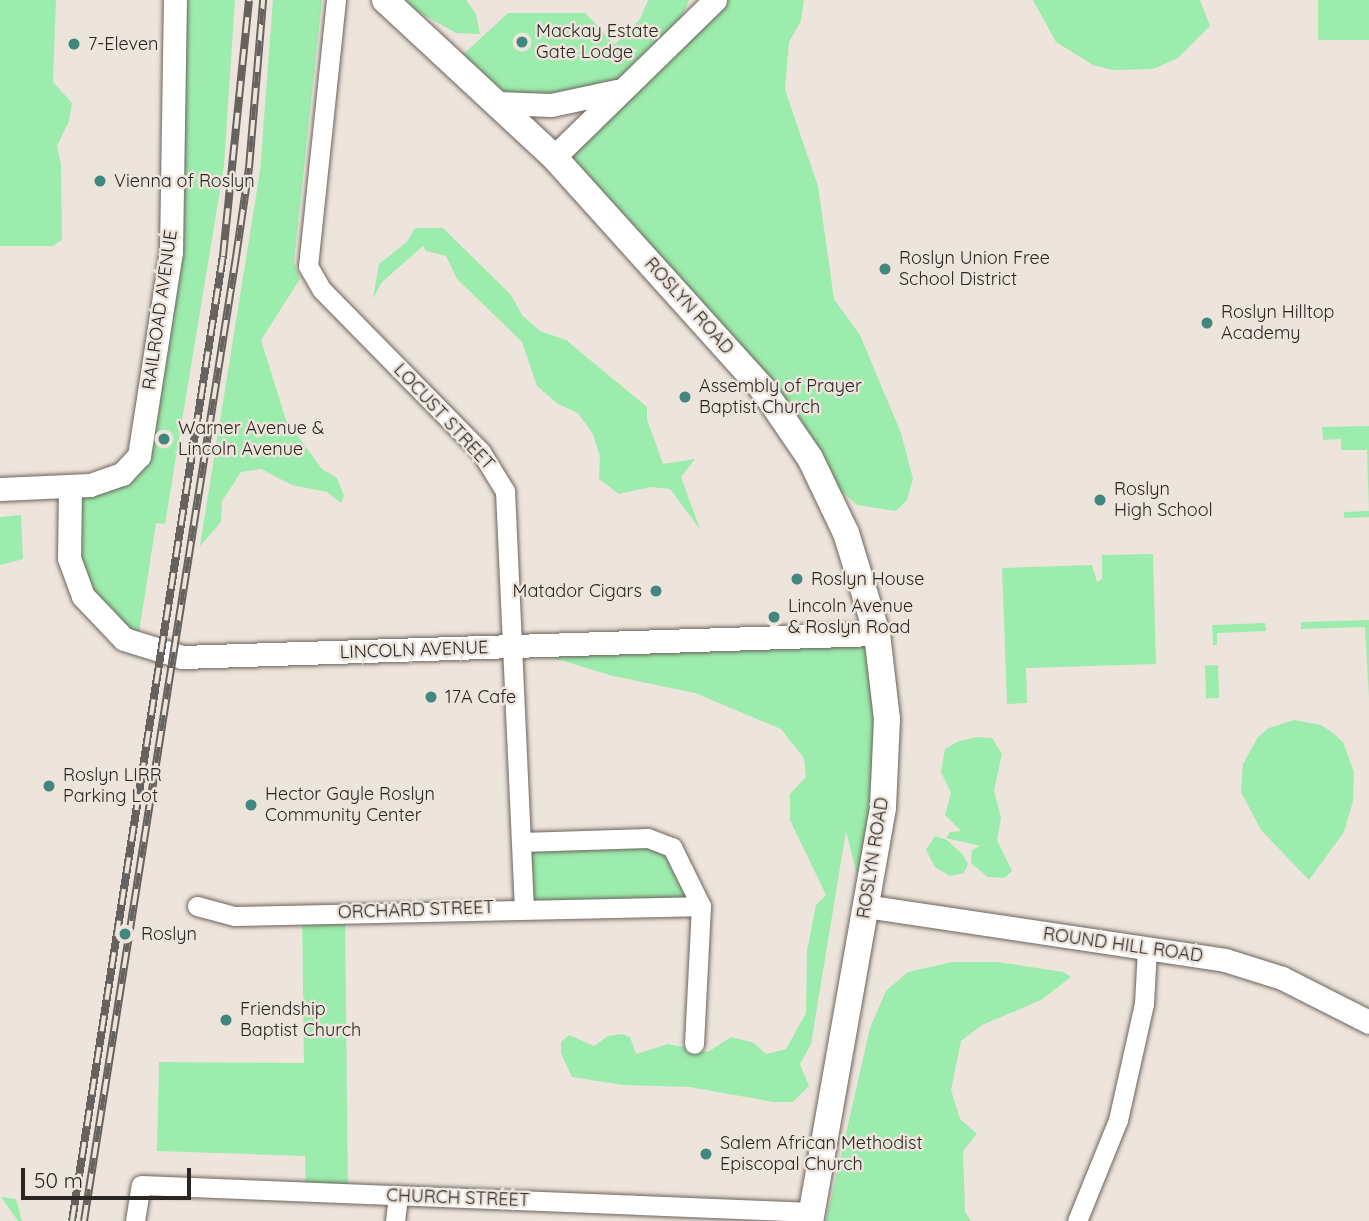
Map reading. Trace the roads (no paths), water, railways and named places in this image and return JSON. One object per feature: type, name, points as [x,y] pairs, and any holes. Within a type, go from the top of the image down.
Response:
[{"type":"main road","name":"ROSLYN ROAD","points":[[385,0],[554,157],[768,396],[821,478],[846,533],[877,634],[887,719],[883,808],[811,1216]]},
{"type":"street","name":"RAILROAD AVENUE","points":[[0,489],[70,489],[122,474],[142,447],[171,252],[175,0]]},
{"type":"street","name":"LOCUST STREET","points":[[336,0],[308,265],[322,290],[481,452],[501,481],[509,527],[524,907]]},
{"type":"street","points":[[554,157],[715,0]]},
{"type":"street","points":[[497,103],[572,103],[620,90]]},
{"type":"street","name":"LINCOLN AVENUE","points":[[70,489],[69,558],[76,584],[103,621],[137,646],[187,657],[877,634]]},
{"type":"street","points":[[522,842],[661,841],[679,857],[701,906],[694,1044]]},
{"type":"street","name":"ORCHARD STREET","points":[[197,906],[234,916],[524,907],[701,906]]},
{"type":"street","name":"ROUND HILL ROAD","points":[[865,906],[1256,967],[1369,1022]]},
{"type":"street","points":[[1077,1221],[1118,1120],[1144,1004],[1147,949]]},
{"type":"street","name":"CHURCH STREET","points":[[135,1221],[141,1185],[811,1216]]},
{"type":"street","points":[[395,1221],[398,1195]]},
{"type":"railway","points":[[72,1221],[223,256],[249,0]]},
{"type":"railway","points":[[84,1221],[236,257],[249,168],[263,0]]},
{"type":"place","name":"Mackay Estate Gate Lodge","points":[[522,42]]},
{"type":"place","name":"7-Eleven","points":[[74,44]]},
{"type":"place","name":"Vienna of Roslyn","points":[[100,181]]},
{"type":"place","name":"Roslyn Union Free School District","points":[[885,269]]},
{"type":"place","name":"Roslyn Hilltop Academy","points":[[1207,323]]},
{"type":"place","name":"Assembly of Prayer Baptist Church","points":[[685,397]]},
{"type":"place","name":"Warner Avenue & Lincoln Avenue","points":[[164,439]]},
{"type":"place","name":"Roslyn High School","points":[[1100,500]]},
{"type":"place","name":"Roslyn House","points":[[797,579]]},
{"type":"place","name":"Matador Cigars","points":[[656,591]]},
{"type":"place","name":"Lincoln Avenue & Roslyn Road","points":[[774,617]]},
{"type":"place","name":"17A Cafe","points":[[431,697]]},
{"type":"place","name":"Roslyn LIRR Parking Lot","points":[[49,786]]},
{"type":"place","name":"Hector Gayle Roslyn Community Center","points":[[251,805]]},
{"type":"place","name":"Roslyn","points":[[125,934]]},
{"type":"place","name":"Friendship Baptist Church","points":[[226,1020]]},
{"type":"place","name":"Salem African Methodist Episcopal Church","points":[[706,1154]]}]
